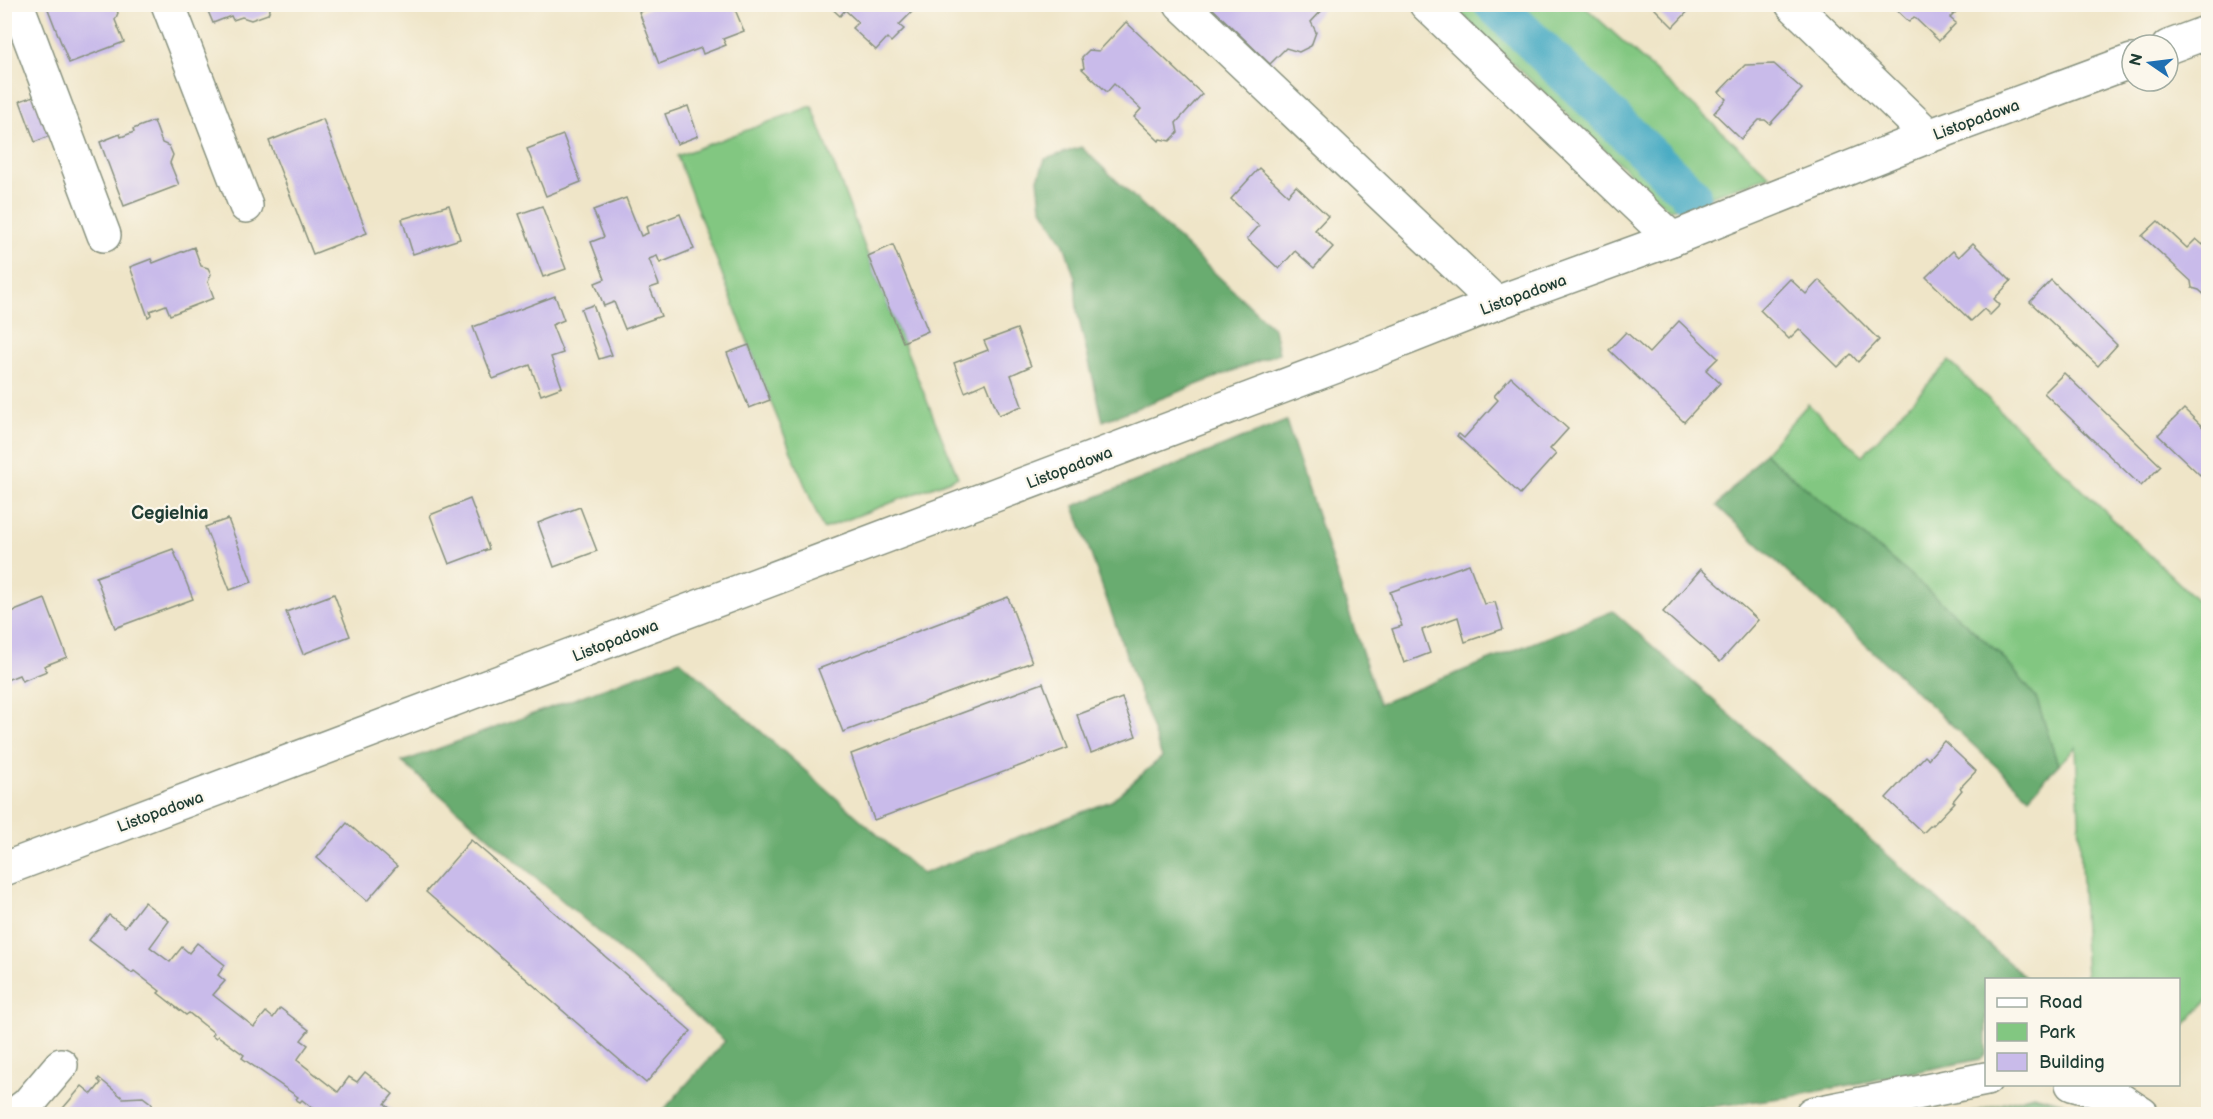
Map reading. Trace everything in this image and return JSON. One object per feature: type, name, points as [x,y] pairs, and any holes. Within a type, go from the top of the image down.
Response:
[{"type":"street","points":[[17,4],[104,235]]},
{"type":"street","points":[[168,4],[246,206]]},
{"type":"street","points":[[1180,4],[1496,303]]},
{"type":"street","points":[[1426,4],[1672,239]]},
{"type":"street","points":[[1792,4],[1929,136]]},
{"type":"street","points":[[2180,42],[2208,32]]},
{"type":"street","name":"Listopadowa","points":[[4,869],[1291,384],[1496,303],[1672,239],[1929,136],[2120,65]]},
{"type":"street","points":[[15,1114],[28,1104],[61,1065]]},
{"type":"street","points":[[1812,1114],[1985,1079]]},
{"type":"street","points":[[2079,1086],[2113,1095],[2142,1114]]},
{"type":"green space","points":[[1451,5],[1583,5],[1770,176],[1669,210]]},
{"type":"green space","points":[[812,106],[868,256],[958,477],[823,529],[770,400],[677,156]]},
{"type":"green space","points":[[1081,147],[1274,329],[1279,353],[1103,421],[1077,311],[1075,278],[1064,244],[1041,207],[1038,179],[1045,159]]},
{"type":"green space","points":[[1949,361],[2208,611],[2208,1000],[2180,1030],[2180,978],[2086,978],[2076,747],[2058,765],[2036,697],[2000,654],[1909,574],[1764,453],[1808,404],[1862,456]]},
{"type":"green space","points":[[1286,421],[1379,704],[1613,611],[2026,978],[1985,978],[1985,1055],[1981,1059],[1789,1097],[1653,1114],[660,1114],[725,1041],[402,762],[680,660],[922,874],[1111,801],[1162,757],[1074,506]]},
{"type":"green space","points":[[1764,453],[1909,574],[2000,654],[2036,697],[2058,765],[2029,797],[1717,506]]},
{"type":"green space","points":[[2033,1095],[2107,1114],[1967,1114]]},
{"type":"building","points":[[46,4],[114,4],[118,13],[115,20],[124,42],[69,63]]},
{"type":"building","points":[[205,4],[272,4],[268,14],[251,20],[242,17],[233,20],[231,16],[213,23]]},
{"type":"building","points":[[827,4],[907,4],[913,11],[899,25],[904,29],[891,42],[887,38],[876,50],[852,28],[858,22],[845,10],[840,16]]},
{"type":"building","points":[[1212,4],[1328,4],[1311,22],[1316,32],[1311,46],[1299,52],[1286,48],[1270,64],[1210,6]]},
{"type":"building","points":[[1650,4],[1695,4],[1673,27]]},
{"type":"building","points":[[1893,4],[1964,4],[1950,18],[1956,23],[1939,41],[1914,17],[1909,22],[1892,6]]},
{"type":"building","points":[[659,5],[740,5],[734,7],[744,31],[723,39],[726,45],[703,54],[701,48],[659,64],[639,12]]},
{"type":"building","points":[[1126,22],[1202,94],[1176,123],[1178,133],[1170,141],[1160,139],[1159,141],[1134,117],[1141,109],[1114,84],[1107,92],[1082,69],[1084,68],[1082,57],[1089,50],[1099,51]]},
{"type":"building","points":[[1774,64],[1802,89],[1770,124],[1765,120],[1759,120],[1741,139],[1714,113],[1726,99],[1719,92],[1745,65]]},
{"type":"building","points":[[39,94],[54,134],[35,142],[20,101]]},
{"type":"building","points":[[688,106],[698,136],[677,144],[665,114]]},
{"type":"building","points":[[323,119],[367,233],[313,254],[269,141]]},
{"type":"building","points":[[154,121],[162,143],[169,146],[173,155],[170,163],[179,185],[124,206],[100,142],[120,134],[121,137],[134,132],[133,129]]},
{"type":"building","points":[[563,135],[581,182],[546,196],[527,149]]},
{"type":"building","points":[[1259,168],[1288,195],[1296,186],[1328,216],[1315,230],[1333,247],[1314,268],[1295,251],[1279,269],[1247,239],[1259,226],[1231,199]]},
{"type":"building","points":[[626,198],[641,236],[648,233],[646,227],[680,214],[694,249],[660,263],[657,256],[649,259],[659,285],[650,288],[661,316],[625,329],[614,302],[604,306],[595,283],[605,279],[591,242],[604,237],[593,210]]},
{"type":"building","points":[[449,205],[460,239],[413,254],[402,219]]},
{"type":"building","points":[[542,206],[566,269],[543,277],[519,214]]},
{"type":"building","points":[[2158,221],[2187,248],[2196,239],[2203,245],[2208,238],[2208,298],[2199,290],[2192,288],[2191,281],[2142,236]]},
{"type":"building","points":[[1973,243],[2011,281],[1994,299],[2000,305],[1990,315],[1984,309],[1971,321],[1926,277],[1953,251],[1959,257]]},
{"type":"building","points":[[893,245],[928,331],[903,342],[868,256]]},
{"type":"building","points":[[194,247],[201,266],[208,268],[211,274],[208,282],[214,298],[170,315],[166,305],[150,311],[151,315],[148,317],[130,267],[151,259],[153,263]]},
{"type":"building","points":[[1790,279],[1806,294],[1819,280],[1879,340],[1858,362],[1851,354],[1838,367],[1799,329],[1789,339],[1760,310]]},
{"type":"building","points":[[2051,280],[2117,345],[2098,366],[2030,302]]},
{"type":"building","points":[[555,296],[564,320],[552,325],[563,353],[551,357],[562,387],[541,395],[530,365],[493,379],[473,327]]},
{"type":"building","points":[[593,305],[612,355],[599,359],[581,309]]},
{"type":"building","points":[[1679,321],[1718,358],[1706,370],[1720,383],[1684,422],[1609,350],[1626,332],[1649,353]]},
{"type":"building","points":[[1017,329],[1031,366],[1011,375],[1022,406],[999,415],[986,383],[965,392],[954,363],[988,350],[984,341]]},
{"type":"building","points":[[749,345],[770,400],[749,408],[727,353]]},
{"type":"building","points":[[2064,373],[2161,466],[2141,486],[2044,393]]},
{"type":"building","points":[[1511,377],[1568,429],[1550,449],[1556,454],[1520,494],[1457,436],[1459,434],[1464,438],[1498,400],[1494,396]]},
{"type":"building","points":[[2184,409],[2208,432],[2208,466],[2200,475],[2158,435]]},
{"type":"building","points":[[470,499],[489,549],[449,564],[430,515]]},
{"type":"building","points":[[580,507],[597,551],[554,567],[538,523]]},
{"type":"building","points":[[228,519],[252,582],[230,590],[205,527]]},
{"type":"building","points":[[173,549],[193,599],[115,628],[96,577]]},
{"type":"building","points":[[1469,564],[1484,604],[1495,602],[1503,629],[1465,642],[1458,617],[1422,630],[1430,653],[1404,663],[1392,629],[1402,626],[1390,592]]},
{"type":"building","points":[[1701,569],[1758,620],[1720,662],[1663,612]]},
{"type":"building","points":[[334,594],[350,636],[303,654],[286,612]]},
{"type":"building","points":[[1008,597],[1032,662],[843,732],[818,669]]},
{"type":"building","points":[[45,599],[67,657],[44,666],[47,671],[22,681],[19,675],[4,681],[4,615]]},
{"type":"building","points":[[1043,683],[1068,748],[874,820],[851,754]]},
{"type":"building","points":[[1122,698],[1136,736],[1091,753],[1077,715]]},
{"type":"building","points":[[1944,741],[1976,771],[1960,788],[1962,790],[1953,801],[1955,802],[1923,833],[1886,798],[1925,756],[1928,759]]},
{"type":"building","points":[[347,823],[397,866],[367,901],[317,858]]},
{"type":"building","points":[[471,840],[691,1031],[646,1083],[426,892]]},
{"type":"building","points":[[144,902],[169,921],[150,947],[170,962],[182,947],[189,953],[197,943],[225,965],[218,975],[225,981],[213,995],[254,1027],[266,1012],[273,1018],[280,1008],[309,1030],[301,1040],[308,1045],[297,1060],[338,1092],[349,1077],[357,1082],[365,1072],[393,1094],[385,1104],[392,1110],[389,1114],[320,1114],[302,1100],[298,1101],[296,1099],[298,1097],[242,1058],[244,1055],[218,1036],[216,1038],[212,1035],[214,1033],[189,1013],[186,1015],[158,993],[160,991],[89,940],[109,915],[125,927]]},
{"type":"building","points":[[4,1020],[10,1031],[4,1044]]},
{"type":"building","points":[[99,1078],[123,1098],[143,1097],[152,1104],[153,1114],[58,1114],[82,1086],[92,1094],[101,1083]]},
{"type":"waterway","points":[[1494,4],[1691,195]]},
{"type":"district","name":"Cegielnia","points":[[170,513]]}]
